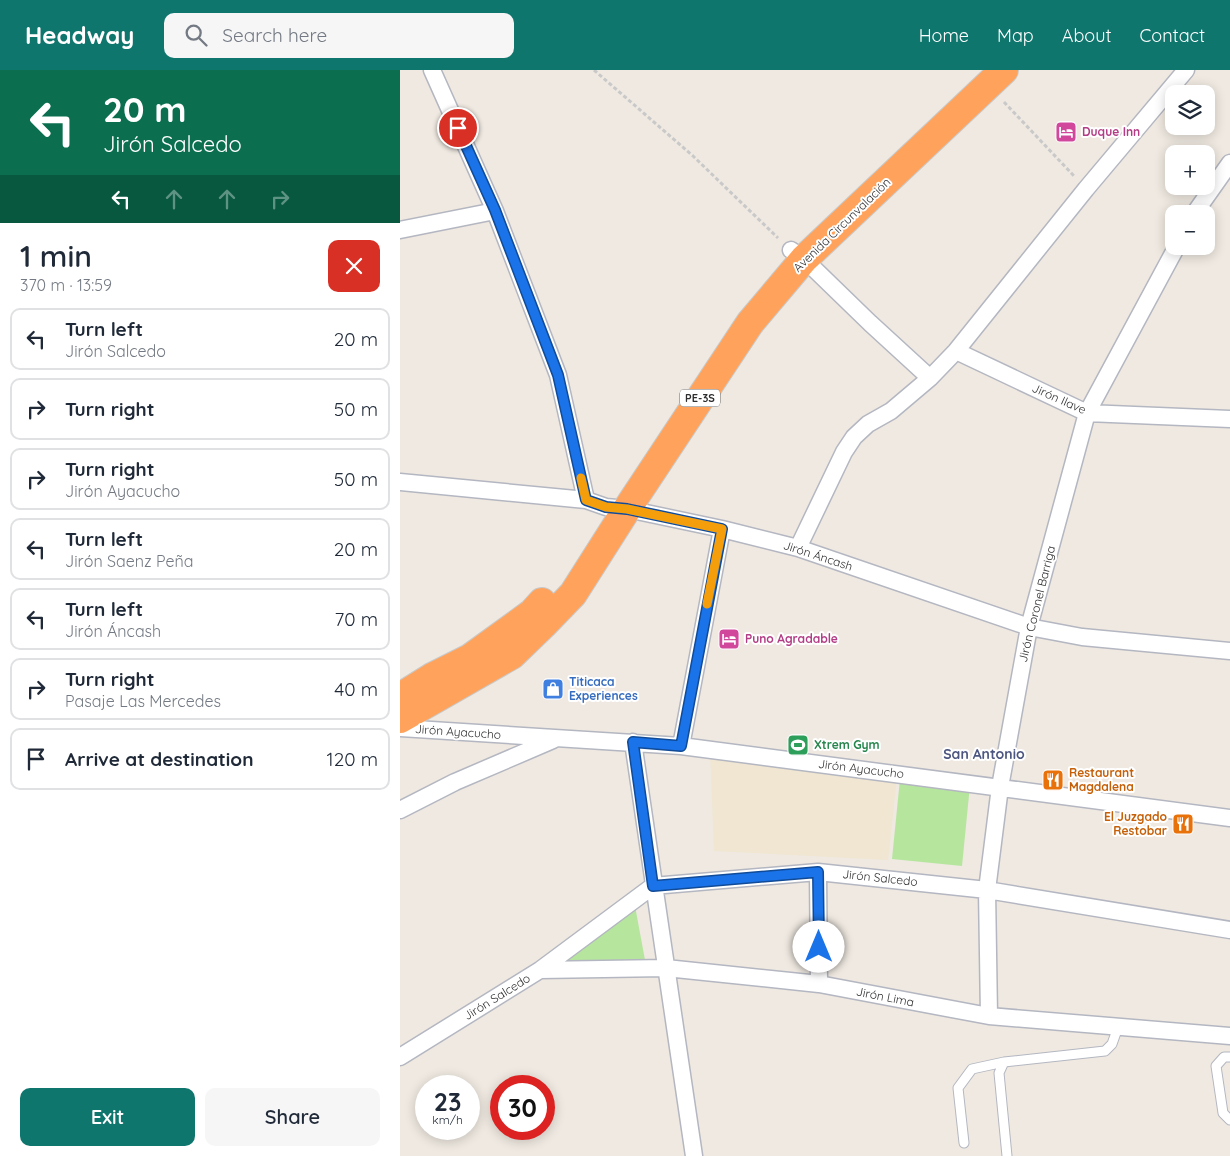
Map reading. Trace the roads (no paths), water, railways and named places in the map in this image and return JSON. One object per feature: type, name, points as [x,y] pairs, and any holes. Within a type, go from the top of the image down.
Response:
[{"type":"highway","name":"Avenida Circunvalación","points":[[400,697],[432,677],[470,658],[532,614],[564,578],[607,505],[750,324],[797,255],[990,75]]},
{"type":"highway","name":"Avenida Circunvalación","points":[[400,720],[512,655],[544,625],[573,594],[607,505]]},
{"type":"street","points":[[432,70],[495,210],[607,505]]},
{"type":"street","points":[[798,548],[844,452],[854,436],[868,424],[890,411],[930,378],[956,350],[1086,189],[1186,70]]},
{"type":"street","points":[[1200,205],[1230,162]]},
{"type":"street","points":[[400,230],[495,210]]},
{"type":"street","points":[[797,255],[930,378]]},
{"type":"street","name":"Jirón Coronel Barriga","points":[[989,1016],[986,890],[1000,787],[1029,627],[1087,413],[1172,255]]},
{"type":"street","name":"Jirón Ilave","points":[[956,350],[1087,413],[1230,419]]},
{"type":"street","name":"Jirón Áncash","points":[[400,482],[607,505],[722,529],[798,548],[1029,627],[1082,637],[1230,651]]},
{"type":"street","points":[[681,746],[722,529]]},
{"type":"street","name":"Jirón Ayacucho","points":[[400,728],[681,746],[1230,818]]},
{"type":"street","points":[[400,810],[454,782],[557,738]]},
{"type":"street","points":[[633,742],[694,1156]]},
{"type":"street","points":[[818,872],[819,984]]},
{"type":"street","name":"Jirón Salcedo","points":[[400,1057],[540,970],[653,886],[818,872],[986,890],[1230,930]]},
{"type":"street","name":"Jirón Lima","points":[[540,970],[666,968],[819,984],[989,1016],[1230,1036]]},
{"type":"lane","points":[[964,1143],[958,1088],[972,1069],[1004,1062],[1105,1051],[1112,1044],[1118,1027]]},
{"type":"lane","points":[[1230,1057],[1224,1056],[1216,1066],[1223,1113],[1230,1120]]},
{"type":"lane","points":[[1004,1062],[999,1073],[1007,1156]]},
{"type":"place","name":"Duque Inn","points":[[1066,132]]},
{"type":"place","name":"Puno Agradable","points":[[729,639]]},
{"type":"place","name":"Titicaca Experiences","points":[[553,689]]},
{"type":"place","name":"Xtrem Gym","points":[[798,745]]},
{"type":"place","name":"Restaurant Magdalena","points":[[1053,780]]},
{"type":"place","name":"El Juzgado Restobar","points":[[1183,824]]},
{"type":"district","name":"San Antonio","points":[[984,754]]}]
